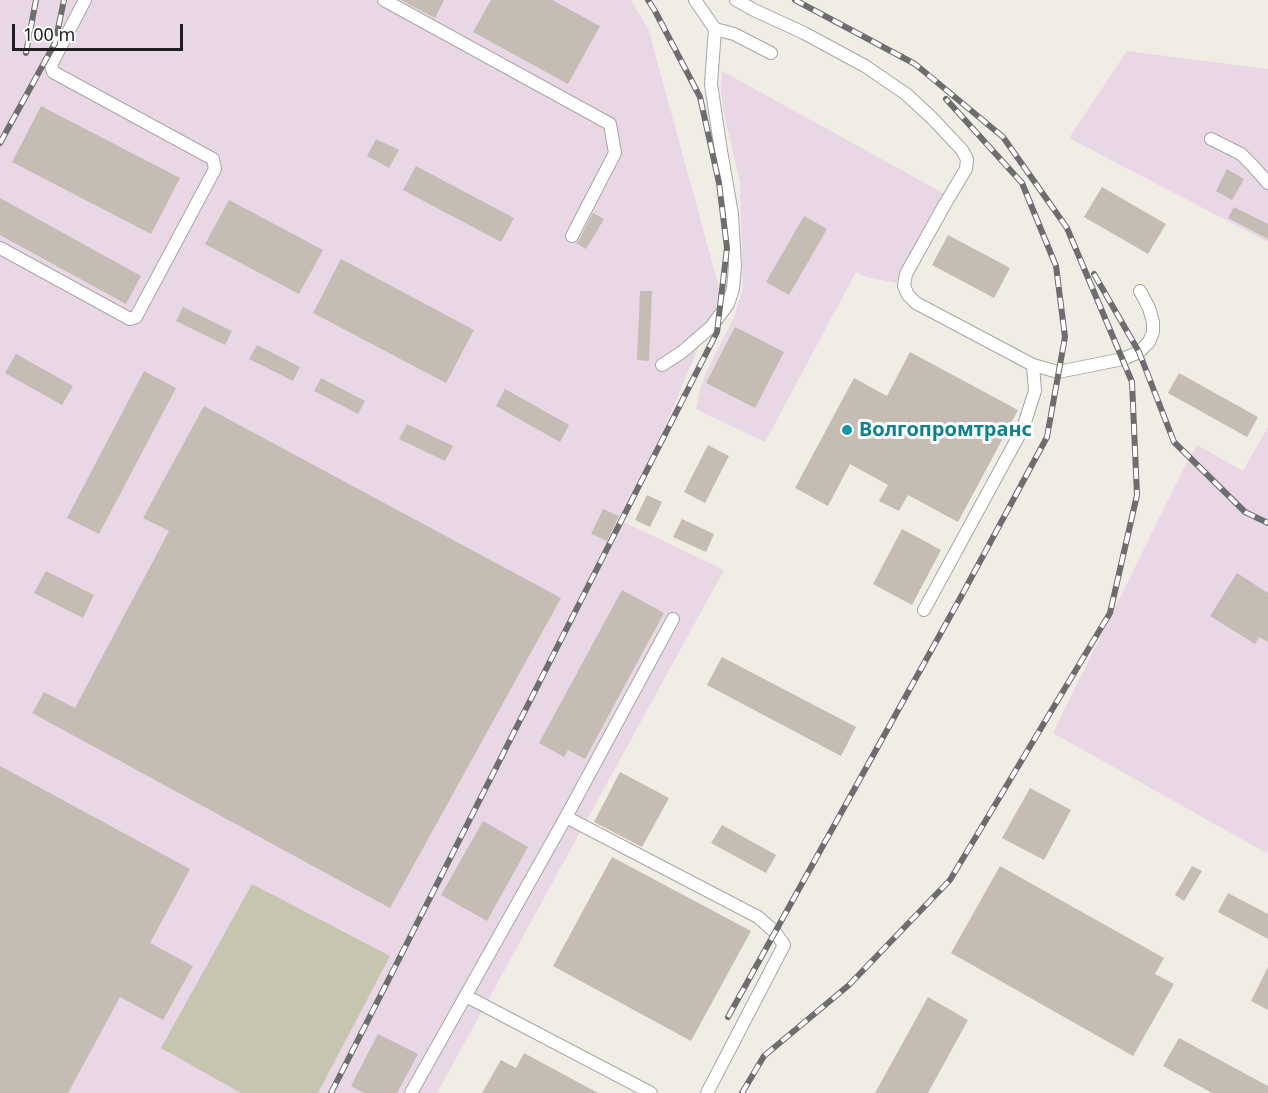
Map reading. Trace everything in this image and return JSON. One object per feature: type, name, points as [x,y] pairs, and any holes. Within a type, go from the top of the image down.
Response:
[{"type":"lane","points":[[0,248],[130,319],[136,317],[215,169],[213,159],[53,72],[51,65],[85,0]]},
{"type":"lane","points":[[384,0],[610,124],[615,153],[572,236]]},
{"type":"lane","points":[[662,365],[682,352],[711,327],[728,304],[733,289],[735,266],[732,214],[711,84],[715,29],[695,0]]},
{"type":"lane","points":[[736,0],[866,66],[906,94],[962,150],[967,159],[966,169],[906,274],[904,286],[908,295],[916,303],[1033,365],[1058,372],[1123,359],[1139,352],[1149,342],[1153,332],[1149,308],[1140,291]]},
{"type":"lane","points":[[715,29],[734,34],[771,53]]},
{"type":"lane","points":[[1211,139],[1241,154],[1268,183]]},
{"type":"lane","points":[[924,610],[1023,428],[1035,391],[1033,365]]},
{"type":"lane","points":[[411,1093],[566,817],[673,619]]},
{"type":"lane","points":[[566,817],[758,917],[775,932],[784,945],[707,1093]]},
{"type":"lane","points":[[466,996],[651,1093]]},
{"type":"shaded area","points":[[0,0],[631,0],[648,28],[721,295],[624,522],[724,570],[437,1093],[0,1093]]},
{"type":"shaded area","points":[[1127,51],[1268,69],[1268,242],[1069,138]]},
{"type":"shaded area","points":[[722,71],[945,194],[896,283],[866,277],[856,272],[765,442],[696,409],[706,372],[733,320],[743,288],[740,182],[723,109]]},
{"type":"shaded area","points":[[1268,427],[1268,854],[1053,733],[1197,445],[1243,471]]},
{"type":"shaded area","points":[[252,884],[390,956],[318,1093],[241,1093],[161,1048]]},
{"type":"building","points":[[401,0],[444,0],[435,18]]},
{"type":"building","points":[[491,0],[552,0],[600,26],[568,84],[473,32]]},
{"type":"building","points":[[41,106],[180,178],[151,234],[12,162]]},
{"type":"building","points":[[376,139],[399,150],[389,168],[367,156]]},
{"type":"building","points":[[416,166],[514,218],[501,242],[403,190]]},
{"type":"building","points":[[1227,169],[1244,179],[1232,200],[1216,191]]},
{"type":"building","points":[[1102,187],[1166,224],[1148,254],[1084,217]]},
{"type":"building","points":[[0,198],[141,276],[126,304],[0,235]]},
{"type":"building","points":[[229,200],[323,250],[299,294],[205,244]]},
{"type":"building","points":[[1234,207],[1268,224],[1268,239],[1228,218]]},
{"type":"building","points":[[593,213],[604,219],[586,249],[576,243]]},
{"type":"building","points":[[804,216],[827,229],[789,295],[766,282]]},
{"type":"building","points":[[948,235],[1010,268],[994,298],[932,265]]},
{"type":"building","points":[[341,259],[474,330],[446,383],[313,313]]},
{"type":"building","points":[[640,291],[652,291],[649,361],[637,360]]},
{"type":"building","points":[[183,307],[232,331],[225,345],[176,321]]},
{"type":"building","points":[[735,327],[784,352],[755,408],[706,383]]},
{"type":"building","points":[[257,345],[300,367],[293,381],[249,359]]},
{"type":"building","points":[[910,352],[1018,410],[958,522],[908,495],[899,511],[879,501],[888,485],[850,464],[828,506],[795,488],[854,378],[887,396]]},
{"type":"building","points":[[16,354],[73,386],[62,405],[5,373]]},
{"type":"building","points":[[144,371],[176,388],[99,534],[67,518]]},
{"type":"building","points":[[1179,373],[1258,417],[1247,437],[1168,393]]},
{"type":"building","points":[[321,378],[365,401],[358,414],[314,391]]},
{"type":"building","points":[[505,389],[569,425],[560,442],[496,406]]},
{"type":"building","points":[[204,406],[561,598],[390,908],[32,713],[44,692],[75,708],[169,531],[143,518]]},
{"type":"building","points":[[407,424],[453,446],[445,461],[399,439]]},
{"type":"building","points":[[708,445],[729,456],[705,503],[684,492]]},
{"type":"building","points":[[647,495],[662,502],[650,527],[635,520]]},
{"type":"building","points":[[603,509],[619,516],[607,541],[591,534]]},
{"type":"building","points":[[682,519],[714,534],[706,552],[673,537]]},
{"type":"building","points":[[902,529],[941,550],[912,605],[873,584]]},
{"type":"building","points":[[46,571],[94,595],[83,618],[34,593]]},
{"type":"building","points":[[1237,573],[1268,593],[1268,642],[1259,637],[1255,644],[1210,616]]},
{"type":"building","points":[[622,590],[664,613],[585,759],[568,750],[564,757],[539,743]]},
{"type":"building","points":[[722,657],[856,727],[841,756],[707,685]]},
{"type":"building","points":[[0,766],[190,869],[150,943],[193,966],[163,1020],[120,997],[68,1093],[0,1093]]},
{"type":"building","points":[[620,772],[669,798],[642,847],[594,822]]},
{"type":"building","points":[[1030,788],[1071,810],[1044,860],[1002,838]]},
{"type":"building","points":[[483,821],[528,847],[487,921],[441,895]]},
{"type":"building","points":[[722,825],[776,855],[766,873],[711,843]]},
{"type":"building","points":[[612,857],[751,931],[691,1041],[553,966]]},
{"type":"building","points":[[1000,866],[1164,958],[1155,974],[1174,984],[1133,1056],[951,953]]},
{"type":"building","points":[[1192,866],[1202,871],[1184,901],[1175,895]]},
{"type":"building","points":[[1228,893],[1268,914],[1268,939],[1218,912]]},
{"type":"building","points":[[1268,967],[1268,1010],[1251,1001]]},
{"type":"building","points":[[928,997],[968,1020],[928,1093],[875,1093]]},
{"type":"building","points":[[378,1034],[418,1054],[397,1093],[364,1093],[351,1086]]},
{"type":"building","points":[[1179,1038],[1268,1086],[1268,1093],[1212,1093],[1163,1066]]},
{"type":"building","points":[[524,1053],[598,1093],[482,1093],[501,1060],[516,1068]]},
{"type":"railway","points":[[26,53],[36,0]]},
{"type":"railway","points":[[0,143],[55,43],[64,0]]},
{"type":"railway","points":[[331,1093],[717,332],[727,248],[719,183],[700,97],[648,0]]},
{"type":"railway","points":[[742,1093],[764,1056],[849,985],[950,880],[1110,613],[1137,495],[1132,382],[1067,228],[1003,137],[915,64],[795,0]]},
{"type":"railway","points":[[728,1017],[1047,437],[1065,337],[1056,266],[1022,183],[946,99]]},
{"type":"railway","points":[[1094,274],[1139,352],[1174,442],[1245,512],[1268,523]]},
{"type":"place","name":"Волгопромтранс","points":[[847,430]]}]
